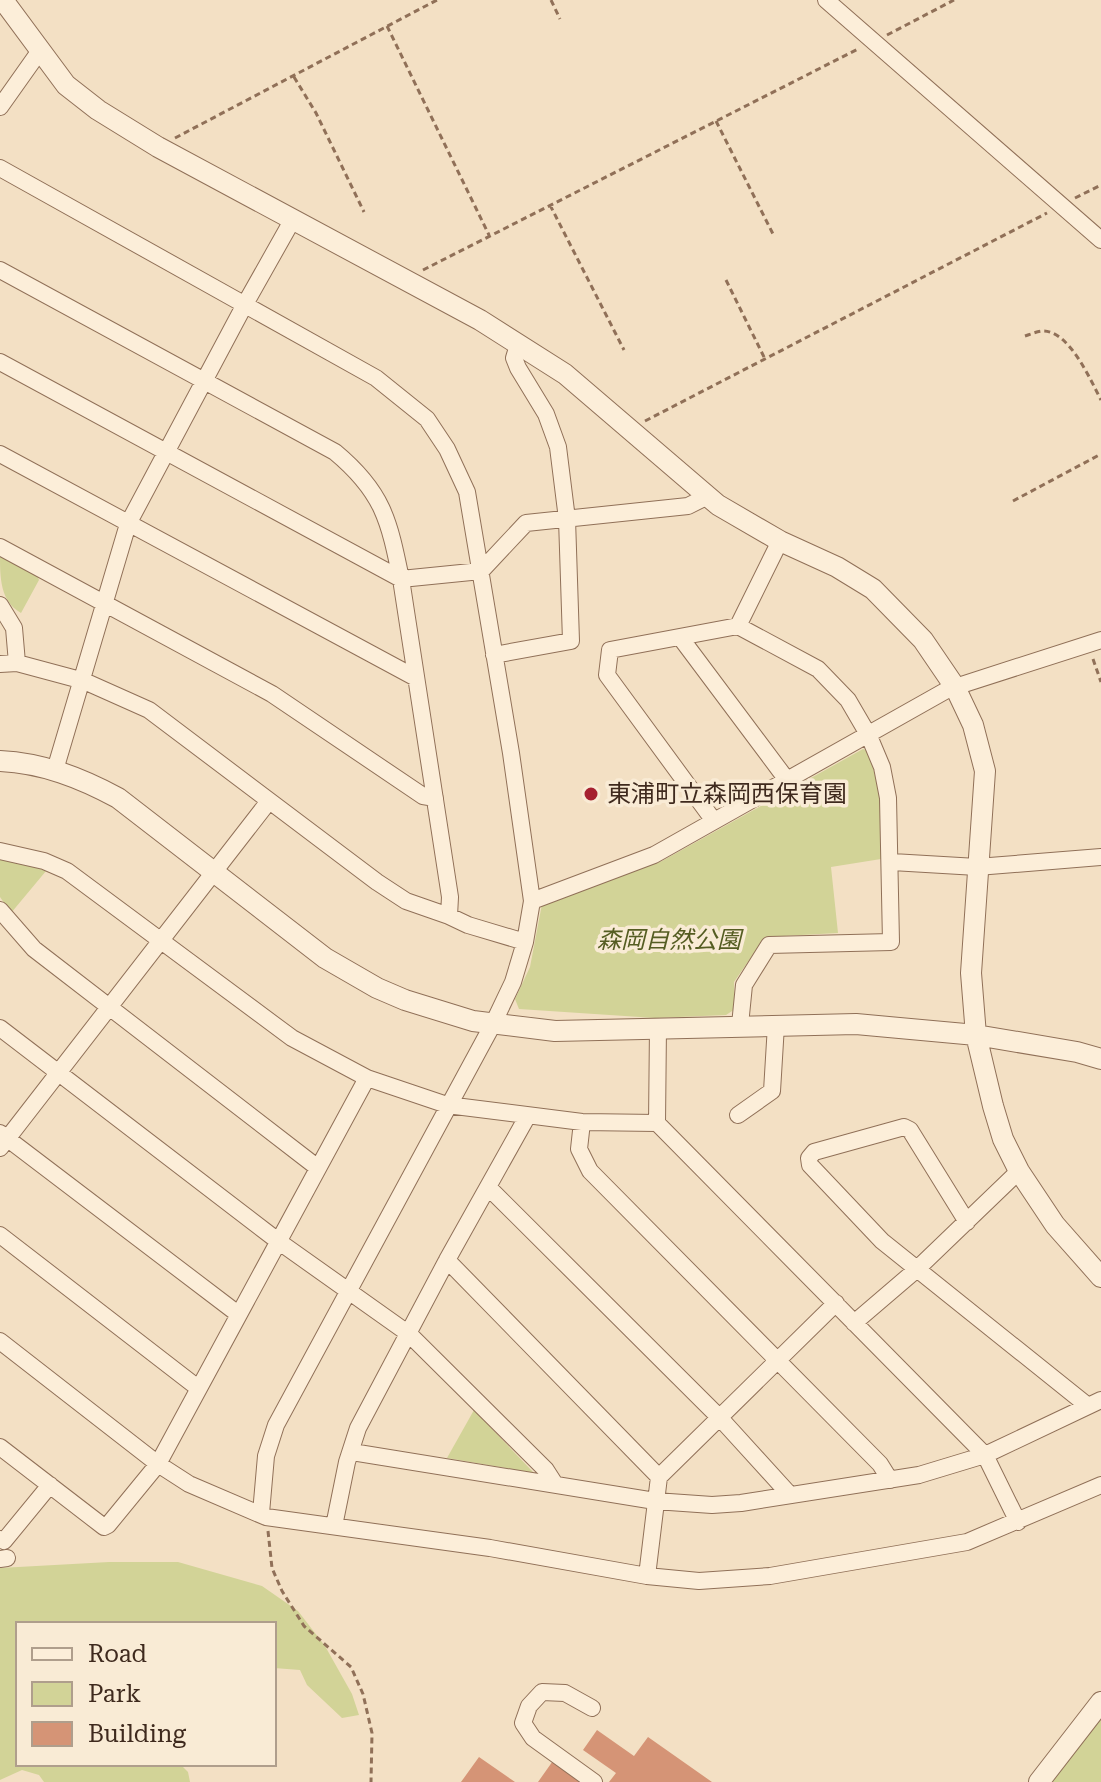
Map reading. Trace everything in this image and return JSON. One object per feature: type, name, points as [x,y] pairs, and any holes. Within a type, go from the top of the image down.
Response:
[{"type":"street","points":[[3,0],[66,85],[98,110],[158,147],[405,278],[565,374],[706,497],[780,541],[837,567],[873,589],[923,640],[955,686],[973,725],[985,771],[971,973],[976,1035],[1003,1139],[1019,1171],[1055,1225],[1101,1277]]},
{"type":"street","points":[[826,0],[1101,240]]},
{"type":"street","points":[[0,107],[39,52]]},
{"type":"street","points":[[0,168],[376,378],[427,419],[447,449],[467,492],[511,753],[532,901],[525,942],[513,982],[493,1024],[276,1425],[266,1456],[263,1515]]},
{"type":"street","points":[[55,770],[84,681],[128,524],[293,219]]},
{"type":"street","points":[[0,270],[315,440],[351,465],[381,503],[391,531],[401,579],[450,897],[449,916]]},
{"type":"street","points":[[494,655],[571,641],[567,519],[558,447],[546,414],[514,358],[518,345]]},
{"type":"street","points":[[0,362],[401,579],[481,571],[526,523],[688,506],[706,497]]},
{"type":"street","points":[[0,454],[416,678]]},
{"type":"street","points":[[738,626],[780,541]]},
{"type":"street","points":[[0,547],[272,694],[423,796],[435,798]]},
{"type":"street","points":[[0,605],[14,628],[8,664],[84,681],[149,710],[406,901],[468,925],[525,942]]},
{"type":"street","points":[[714,821],[607,675],[610,650],[738,626],[818,669],[848,700],[869,736],[882,767],[888,798],[892,862],[891,942],[769,945],[744,985],[740,1025]]},
{"type":"street","points":[[680,637],[787,780]]},
{"type":"street","points":[[532,901],[654,855],[955,686],[1094,642]]},
{"type":"street","points":[[0,761],[55,770],[118,798],[325,958],[377,988],[436,1011],[493,1024],[555,1031],[856,1024],[976,1035],[1101,1059]]},
{"type":"street","points":[[238,1314],[3,1140],[58,1074],[269,801]]},
{"type":"street","points":[[0,851],[44,861],[67,871],[292,1038],[367,1078],[447,1105],[582,1122],[657,1123],[985,1455],[1018,1522]]},
{"type":"street","points":[[892,862],[977,867],[1101,857]]},
{"type":"street","points":[[0,910],[34,949],[318,1168]]},
{"type":"street","points":[[738,1115],[772,1091],[776,1025]]},
{"type":"street","points":[[657,1123],[658,1027]]},
{"type":"street","points":[[0,1028],[278,1241],[409,1334],[546,1470],[555,1484]]},
{"type":"street","points":[[0,1447],[104,1527],[158,1464],[367,1078]]},
{"type":"street","points":[[334,1526],[347,1462],[358,1428],[527,1117]]},
{"type":"street","points":[[582,1122],[579,1149],[590,1171],[880,1464],[890,1480]]},
{"type":"street","points":[[352,1452],[655,1501],[712,1505],[919,1475],[985,1455],[1095,1403],[916,1270],[882,1241],[810,1165],[809,1158],[814,1152],[904,1127],[910,1130],[967,1222]]},
{"type":"street","points":[[854,1323],[916,1270],[1019,1171]]},
{"type":"street","points":[[488,1187],[720,1418],[790,1495]]},
{"type":"street","points":[[0,1235],[198,1388]]},
{"type":"street","points":[[447,1260],[659,1477]]},
{"type":"street","points":[[647,1576],[659,1477],[836,1303]]},
{"type":"street","points":[[0,1341],[158,1464],[189,1484],[263,1515],[490,1548],[647,1576],[699,1581],[770,1576],[967,1542],[1101,1485]]},
{"type":"street","points":[[0,1539],[4,1541],[50,1485]]},
{"type":"street","points":[[592,1708],[565,1693],[542,1692],[529,1706],[523,1723],[533,1738],[594,1782]]},
{"type":"street","points":[[1039,1782],[1101,1702]]},
{"type":"path","points":[[158,147],[437,0]]},
{"type":"path","points":[[551,0],[560,19]]},
{"type":"path","points":[[405,278],[954,0]]},
{"type":"path","points":[[387,26],[489,236]]},
{"type":"path","points":[[293,76],[316,113],[364,212]]},
{"type":"path","points":[[716,121],[774,236]]},
{"type":"path","points":[[628,431],[1101,185]]},
{"type":"path","points":[[550,205],[624,350]]},
{"type":"path","points":[[726,280],[765,359]]},
{"type":"path","points":[[1025,336],[1043,331],[1056,335],[1066,343],[1101,400]]},
{"type":"path","points":[[1013,501],[1101,454]]},
{"type":"path","points":[[1094,642],[1101,682]]},
{"type":"path","points":[[263,1515],[272,1568],[282,1591],[304,1626],[351,1667],[363,1694],[372,1733],[371,1782]]},
{"type":"green space","points":[[0,554],[36,573],[39,580],[21,613],[5,595]]},
{"type":"green space","name":"森岡自然公園","points":[[863,749],[869,751],[882,805],[881,859],[831,867],[838,933],[765,937],[734,982],[735,1009],[726,1015],[655,1018],[519,1009],[515,999],[530,967],[542,904],[662,861]]},
{"type":"green space","points":[[0,859],[10,859],[46,871],[11,913],[0,897]]},
{"type":"green space","points":[[474,1410],[534,1473],[447,1458]]},
{"type":"green space","points":[[178,1562],[262,1586],[298,1611],[325,1646],[352,1694],[359,1715],[342,1718],[307,1685],[300,1670],[276,1668],[276,1622],[16,1622],[16,1766],[182,1766],[188,1772],[190,1782],[44,1782],[39,1775],[22,1770],[0,1780],[0,1568]]},
{"type":"green space","points":[[1101,1706],[1101,1782],[1040,1782]]},
{"type":"building","points":[[597,1730],[634,1756],[648,1737],[712,1782],[609,1782],[616,1773],[583,1750]]},
{"type":"building","points":[[479,1757],[515,1782],[461,1782]]},
{"type":"building","points":[[555,1758],[589,1782],[538,1782]]},
{"type":"place","name":"東浦町立森岡西保育園","points":[[591,794]]}]
